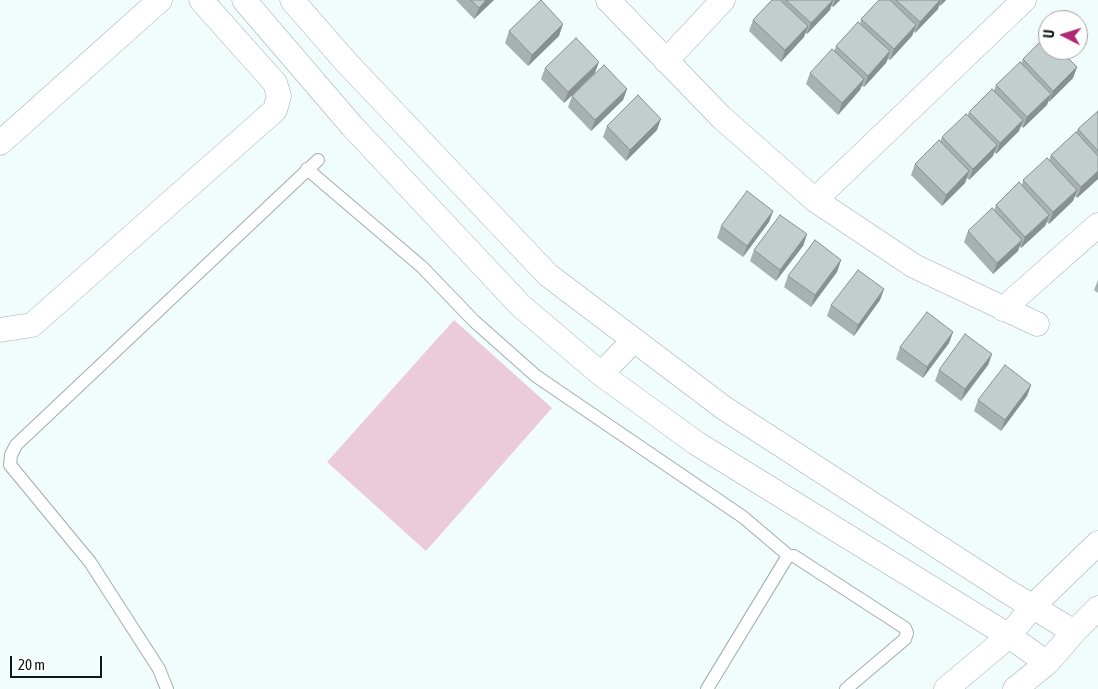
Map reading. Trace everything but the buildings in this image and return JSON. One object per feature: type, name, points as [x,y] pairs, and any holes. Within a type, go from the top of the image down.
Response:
[{"type":"street","points":[[0,143],[160,0]]},
{"type":"street","points":[[0,330],[32,325],[275,110],[279,96],[275,83],[201,0]]},
{"type":"street","points":[[244,0],[352,126],[515,299],[601,374],[696,443],[1009,636],[1047,663]]},
{"type":"street","points":[[292,0],[346,62],[548,276],[724,408],[1032,607],[1074,632]]},
{"type":"street","points":[[608,0],[720,117],[815,200],[914,266],[1037,324]]},
{"type":"street","points":[[666,61],[723,0]]},
{"type":"street","points":[[815,200],[1024,0]]},
{"type":"street","points":[[1003,309],[1098,225]]},
{"type":"street","points":[[601,374],[634,340]]},
{"type":"street","points":[[946,689],[1009,636],[1032,607],[1098,543]]},
{"type":"street","points":[[1015,689],[1047,663],[1098,608]]},
{"type":"lane","points":[[167,689],[159,669],[90,562],[10,465],[11,455],[16,445],[318,160]]},
{"type":"lane","points":[[307,170],[422,268],[474,321],[536,376],[743,517],[789,556],[794,556],[905,628],[907,633],[905,639],[846,689]]},
{"type":"lane","points":[[708,689],[789,556]]},
{"type":"shaded area","points":[[454,320],[552,408],[426,551],[327,462]]}]
